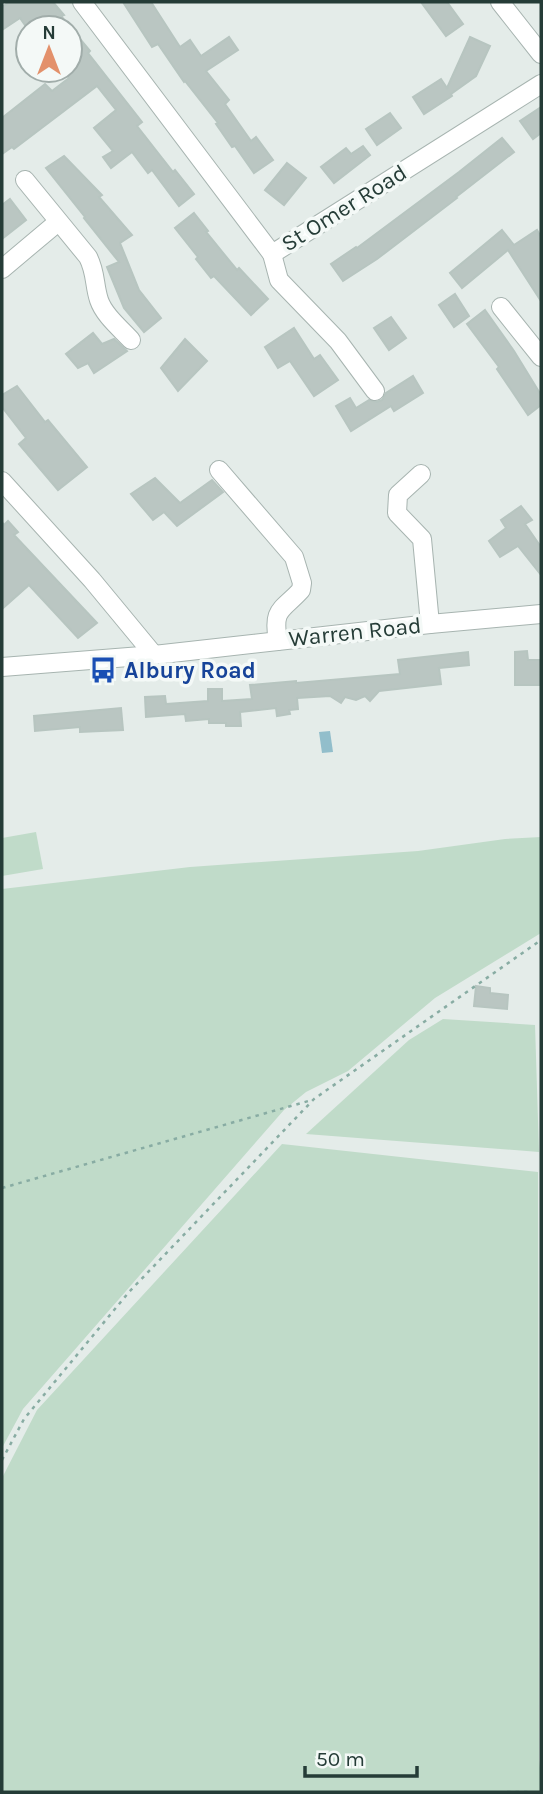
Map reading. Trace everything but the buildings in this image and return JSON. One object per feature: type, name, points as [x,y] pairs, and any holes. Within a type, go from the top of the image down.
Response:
[{"type":"street","name":"St Omer Road","points":[[82,2],[272,254],[541,84]]},
{"type":"street","points":[[500,2],[541,54]]},
{"type":"street","points":[[24,180],[88,257],[94,268],[100,304],[131,340]]},
{"type":"street","points":[[2,269],[58,222]]},
{"type":"street","points":[[272,254],[279,280],[338,341],[375,391]]},
{"type":"street","points":[[501,307],[541,358]]},
{"type":"street","points":[[219,470],[294,557],[302,583],[301,590],[277,615],[275,622],[278,641]]},
{"type":"street","points":[[421,474],[398,495],[397,513],[422,538],[430,624]]},
{"type":"street","points":[[2,481],[92,580],[154,655]]},
{"type":"street","name":"Warren Road","points":[[2,667],[154,655],[541,614]]},
{"type":"path","points":[[2,1460],[24,1419],[129,1292],[314,1099],[541,940]]},
{"type":"path","points":[[2,1188],[314,1099]]},
{"type":"path","points":[[507,1792],[531,1792]]},
{"type":"green space","points":[[36,832],[43,869],[2,876],[2,838]]},
{"type":"green space","points":[[541,837],[541,933],[435,998],[348,1071],[306,1092],[284,1110],[23,1409],[2,1448],[2,889],[190,867],[418,851]]},
{"type":"green space","points":[[443,1019],[535,1025],[539,1152],[306,1134],[409,1040]]},
{"type":"green space","points":[[282,1144],[538,1172],[541,1792],[2,1792],[2,1478],[37,1410]]},
{"type":"water","points":[[330,731],[333,752],[322,753],[319,732]]},
{"type":"place","name":"Albury Road","points":[[103,670]]}]
